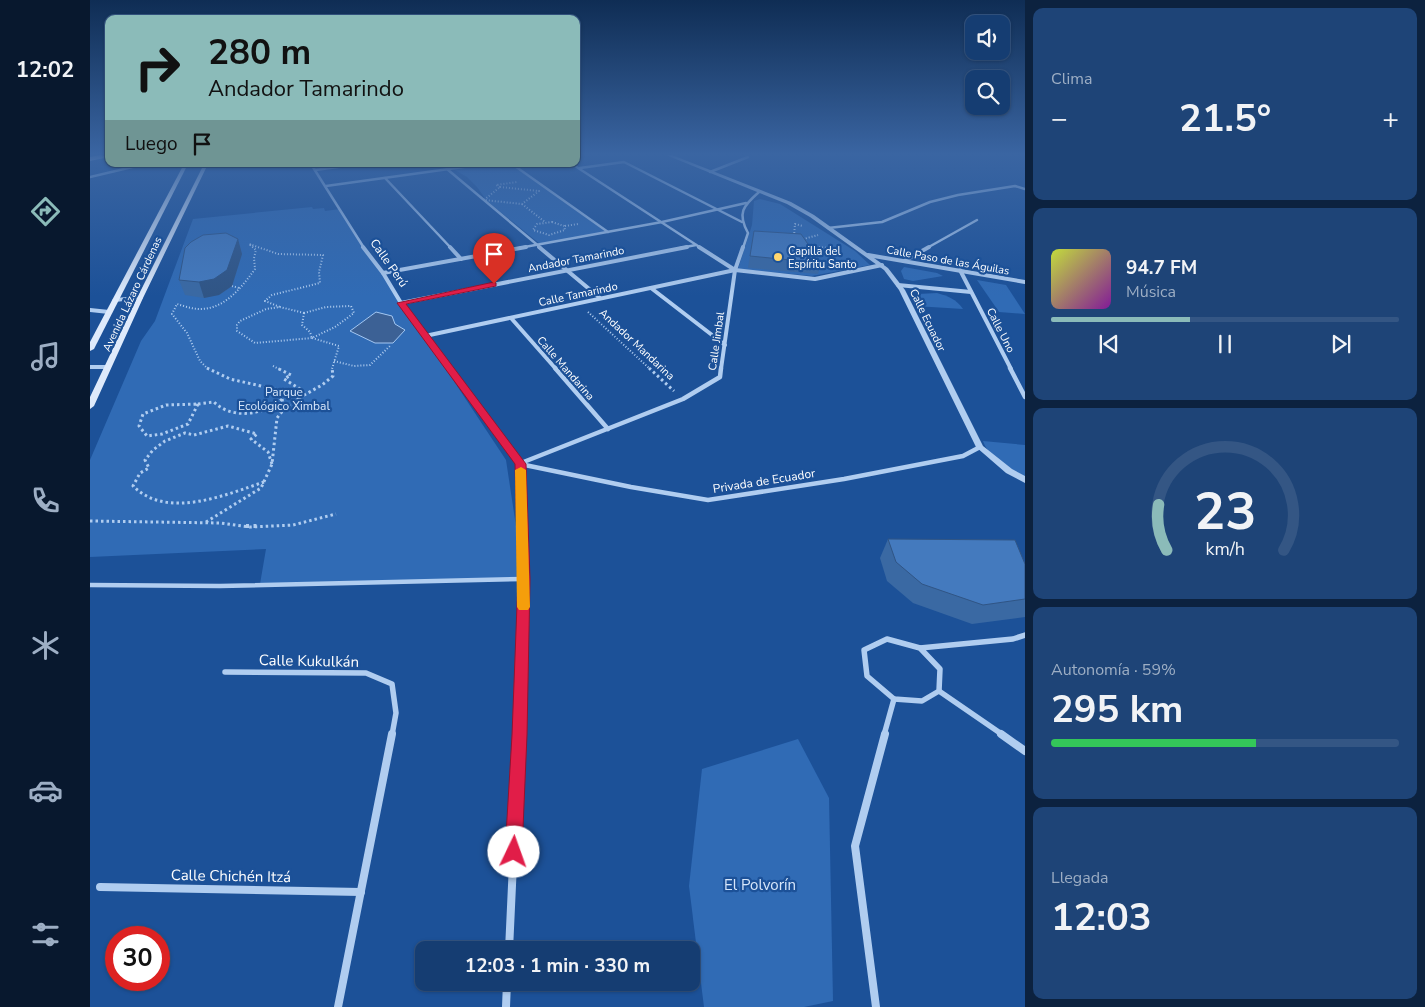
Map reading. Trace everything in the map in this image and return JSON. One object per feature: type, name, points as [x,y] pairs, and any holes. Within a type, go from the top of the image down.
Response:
[{"type":"main road","name":"Avenida Lázaro Cárdenas","points":[[90,349],[166,202]]},
{"type":"main road","name":"Avenida Lázaro Cárdenas","points":[[90,406],[187,202]]},
{"type":"street","name":"Calle Perú","points":[[335,202],[358,240],[383,273],[401,303],[520,464]]},
{"type":"street","points":[[408,202],[461,259]]},
{"type":"street","name":"Andador Mandarina","points":[[486,202],[600,298]]},
{"type":"street","points":[[565,202],[608,232]]},
{"type":"street","points":[[631,202],[735,270],[815,279],[882,265]]},
{"type":"street","points":[[702,202],[742,222]]},
{"type":"street","name":"Calle Ecuador","points":[[786,202],[882,265],[898,285],[980,447],[1009,471],[1025,480]]},
{"type":"street","points":[[828,228],[877,224],[930,202]]},
{"type":"street","points":[[383,273],[662,222],[746,203]]},
{"type":"street","name":"Calle Jimbal","points":[[520,464],[683,399],[720,377],[735,270],[748,233],[742,222],[746,203]]},
{"type":"street","points":[[904,261],[978,220]]},
{"type":"street","name":"Andador Tamarindo","points":[[401,303],[696,245]]},
{"type":"street","name":"Calle Paso de las Águilas","points":[[868,255],[1025,282]]},
{"type":"street","name":"Calle Tamarindo","points":[[425,336],[735,270]]},
{"type":"street","name":"Calle Uno","points":[[960,270],[1025,397]]},
{"type":"street","points":[[898,285],[971,292]]},
{"type":"street","points":[[651,288],[724,345]]},
{"type":"street","points":[[115,300],[140,298]]},
{"type":"street","points":[[90,310],[109,312]]},
{"type":"street","name":"Calle Mandarina","points":[[511,318],[608,429]]},
{"type":"street","points":[[90,367],[108,367]]},
{"type":"street","name":"Privada de Ecuador","points":[[520,464],[631,487],[708,500],[964,456],[980,447]]},
{"type":"street","points":[[509,941],[520,735],[524,579],[520,464]]},
{"type":"street","points":[[939,691],[922,701],[894,699],[867,676],[864,650],[887,638],[920,648],[1013,639],[1025,635]]},
{"type":"street","points":[[920,648],[940,669],[939,691]]},
{"type":"street","name":"Calle Kukulkán","points":[[225,672],[366,674],[392,684],[396,713],[361,892]]},
{"type":"street","points":[[939,691],[1025,751]]},
{"type":"street","points":[[876,1007],[855,846],[894,699]]},
{"type":"street","name":"Calle Chichén Itzá","points":[[100,887],[361,892]]},
{"type":"street","points":[[338,1007],[361,892]]},
{"type":"street","points":[[506,1007],[507,991]]},
{"type":"lane","points":[[90,585],[230,586],[524,579]]},
{"type":"path","points":[[503,202],[522,204],[546,222],[561,224],[565,230],[560,233],[549,234],[533,230],[537,224],[546,222]]},
{"type":"path","points":[[820,234],[798,240],[788,235],[795,236],[795,224],[828,228]]},
{"type":"path","points":[[280,306],[266,309],[240,321],[237,331],[255,343],[312,338],[335,327],[354,313],[350,306],[326,307],[304,313],[265,301],[272,295],[320,283],[319,272],[323,255],[278,254],[249,244],[256,250],[254,258],[255,269],[248,281],[224,302],[200,309],[177,304],[172,314],[190,336],[202,364],[213,372],[254,385],[274,387],[284,391],[282,399],[284,409]]},
{"type":"path","points":[[803,246],[862,251]]},
{"type":"path","points":[[232,286],[240,288]]},
{"type":"path","name":"Andador Mandarina","points":[[578,303],[683,399]]},
{"type":"path","points":[[304,313],[302,325],[310,332],[312,338]]},
{"type":"path","points":[[206,523],[261,488],[272,464],[277,418],[284,409],[333,376],[334,361],[339,346],[312,338]]},
{"type":"path","points":[[334,361],[354,366],[370,365],[391,345]]},
{"type":"path","points":[[273,366],[291,375],[284,379],[300,389],[300,398]]},
{"type":"path","points":[[198,404],[188,424],[170,429],[157,437],[147,436],[139,426],[143,414],[166,405],[214,402],[220,408],[243,415],[274,406],[282,399]]},
{"type":"path","points":[[264,482],[216,498],[176,502],[147,498],[133,486],[140,473],[149,468],[145,460],[153,450],[165,441],[185,433],[194,435],[228,426],[257,434],[251,439],[268,452],[272,464]]},
{"type":"path","points":[[90,521],[206,523],[250,527],[293,525],[336,514]]},
{"type":"green space","points":[[488,202],[564,202],[606,232],[540,244]]},
{"type":"green space","points":[[754,202],[780,204],[855,251],[870,265],[812,276],[738,269],[752,225]]},
{"type":"green space","name":"Parque Ecológico Ximbal","points":[[312,207],[313,209],[324,208],[325,211],[340,209],[506,460],[524,579],[260,584],[266,549],[90,557],[90,460],[141,341],[155,321],[193,219]]},
{"type":"green space","points":[[904,267],[937,273],[943,276],[913,281],[904,279],[901,271]]},
{"type":"green space","points":[[977,280],[1006,285],[1025,314],[999,312]]},
{"type":"green space","points":[[937,293],[951,298],[963,309],[915,306],[914,297],[918,294]]},
{"type":"green space","points":[[983,441],[1025,445],[1025,477],[995,457]]},
{"type":"green space","name":"El Polvorín","points":[[798,739],[829,798],[833,1001],[804,1007],[704,1007],[700,975],[700,941],[696,941],[689,886],[702,769]]},
{"type":"shaded area","points":[[376,312],[392,316],[395,324],[405,330],[393,343],[375,343],[350,331]]},
{"type":"building","points":[[754,231],[801,234],[821,263],[750,256]]},
{"type":"building","points":[[226,233],[238,239],[227,270],[214,279],[199,282],[179,280],[185,248],[191,242],[203,235]]},
{"type":"building","points":[[888,539],[1015,540],[1025,564],[1025,599],[983,605],[922,584],[896,562]]},
{"type":"slow traffic","points":[[521,470],[524,560],[523,607]]},
{"type":"place","name":"Capilla del Espíritu Santo","points":[[778,257]]},
{"type":"route","points":[[494,284],[401,303],[520,464],[524,579],[520,735],[514,852]]}]
